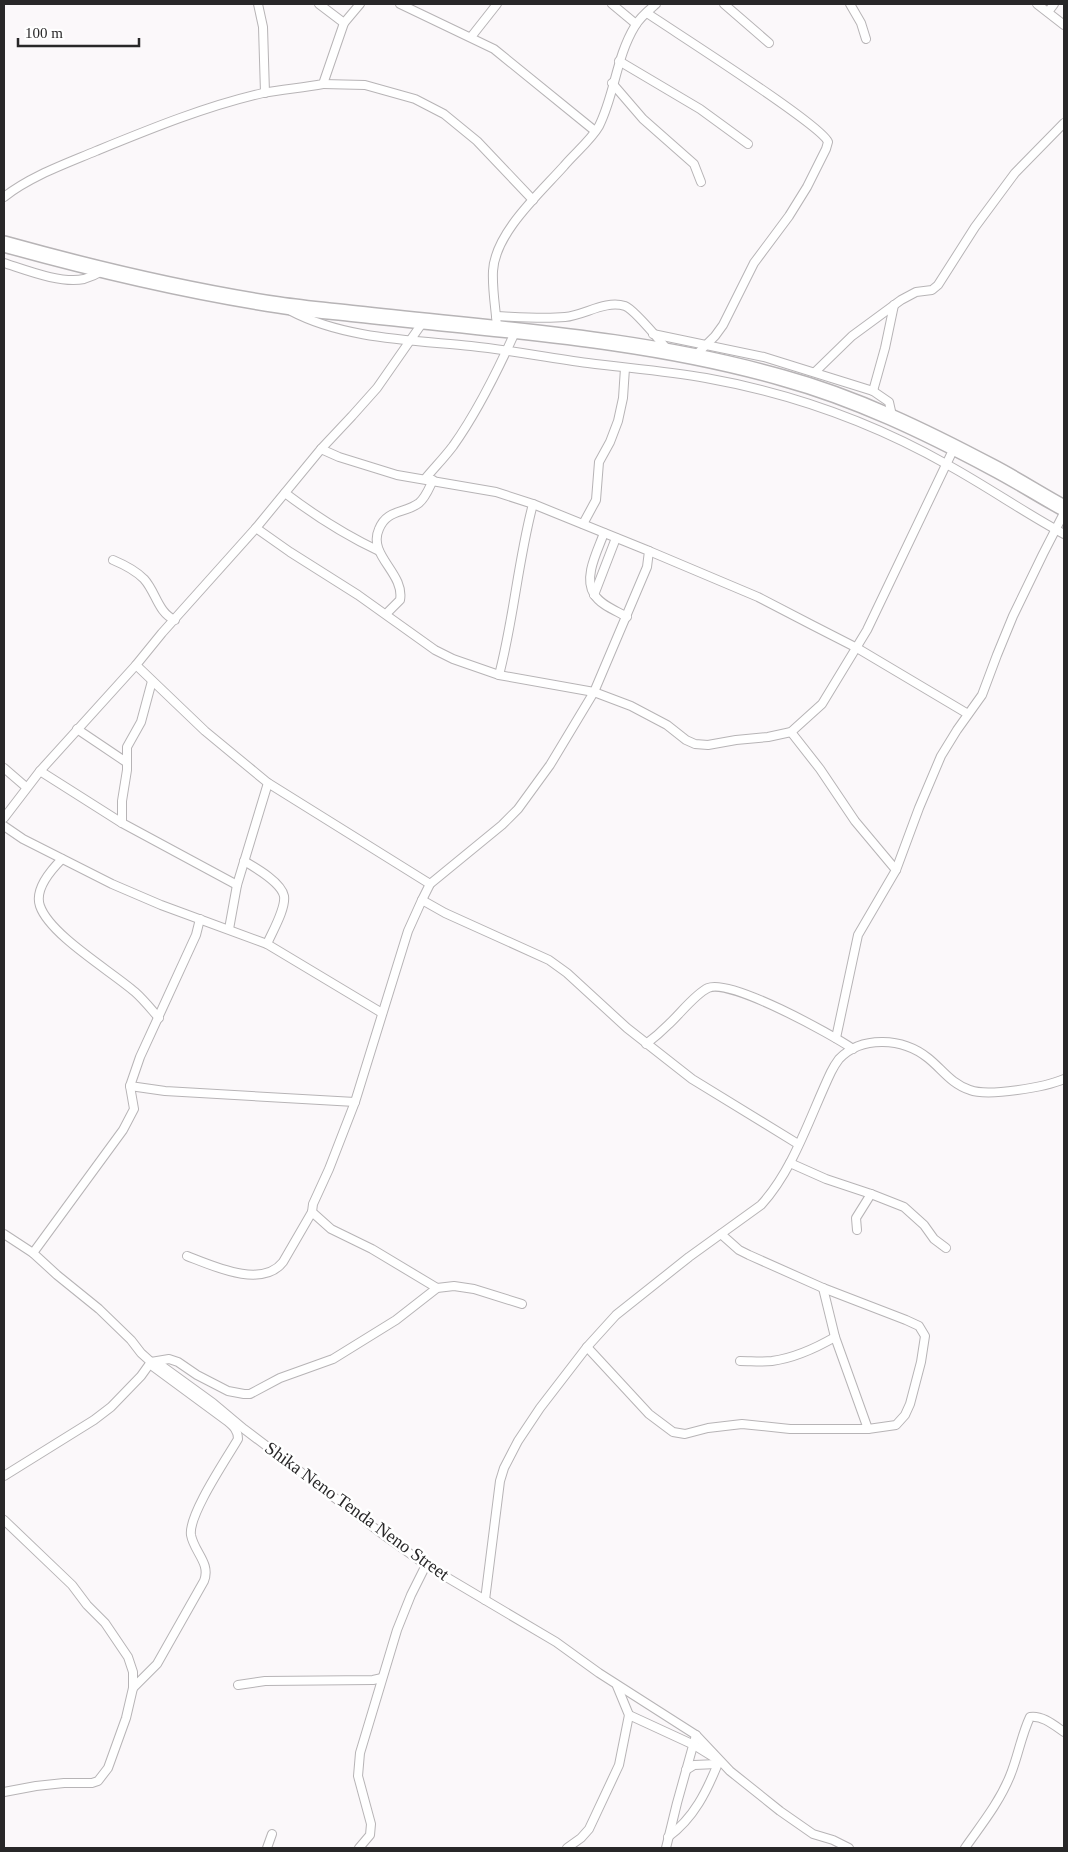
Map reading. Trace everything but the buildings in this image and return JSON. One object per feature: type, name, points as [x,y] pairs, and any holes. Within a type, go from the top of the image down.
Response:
[{"type":"highway","points":[[4,244],[190,290],[281,306],[423,322],[496,322],[516,330],[625,344],[695,356],[785,378],[833,394],[890,417],[993,467],[1064,508]]},
{"type":"street","points":[[258,4],[263,27],[265,93]]},
{"type":"street","points":[[319,4],[344,23]]},
{"type":"street","points":[[323,84],[344,23],[360,4]]},
{"type":"street","points":[[403,4],[494,49],[595,132]]},
{"type":"street","points":[[471,37],[497,4]]},
{"type":"street","points":[[612,4],[636,24]]},
{"type":"street","points":[[656,4],[636,24],[619,61],[606,110],[595,132],[533,200],[504,239],[495,258],[493,272],[496,322],[566,316],[584,313],[602,306],[625,306],[633,311],[669,351]]},
{"type":"street","points":[[724,4],[769,44]]},
{"type":"street","points":[[850,4],[861,23],[866,39]]},
{"type":"street","points":[[1037,4],[1064,25]]},
{"type":"street","points":[[1048,12],[1054,4]]},
{"type":"street","points":[[647,13],[781,104],[823,135],[828,142],[808,187],[789,216],[754,262],[723,325],[695,356]]},
{"type":"street","points":[[619,61],[700,109],[748,144]]},
{"type":"street","points":[[612,83],[643,119],[694,164],[701,182]]},
{"type":"street","points":[[4,197],[17,187],[63,165],[221,105],[265,93],[323,84],[365,85],[415,99],[444,114],[477,141],[533,200]]},
{"type":"street","points":[[815,372],[852,336],[894,305],[908,296],[932,290],[938,285],[976,227],[1016,173],[1064,123]]},
{"type":"street","points":[[4,263],[47,276],[67,279],[83,279],[104,270]]},
{"type":"street","points":[[873,391],[894,305]]},
{"type":"street","points":[[281,306],[309,320],[340,329],[410,341],[507,350],[706,378],[745,386],[821,408],[884,434],[946,464],[1064,534]]},
{"type":"street","points":[[4,818],[26,787],[136,665],[162,633],[256,528],[321,449],[376,388],[423,322]]},
{"type":"street","points":[[425,479],[452,448],[468,423],[516,330]]},
{"type":"street","points":[[653,334],[749,353],[873,391],[889,402],[891,406],[890,417]]},
{"type":"street","points":[[583,524],[596,500],[599,462],[610,442],[618,421],[623,398],[625,368]]},
{"type":"street","points":[[256,528],[386,614],[435,650],[454,660],[499,675],[594,692],[631,706],[667,725],[686,740],[695,744],[708,745],[736,740],[768,738],[791,732],[822,704],[857,648],[954,448]]},
{"type":"street","points":[[321,449],[338,458],[397,475],[496,492],[533,504],[649,551],[758,597],[857,648],[968,714]]},
{"type":"street","points":[[386,614],[400,600],[400,591],[392,570],[379,551],[376,538],[383,521],[388,516],[417,504],[427,493],[433,480]]},
{"type":"street","points":[[285,493],[337,529],[379,551]]},
{"type":"street","points":[[499,675],[509,637],[522,550],[533,504]]},
{"type":"street","points":[[836,1038],[858,935],[896,870],[919,808],[942,756],[982,695],[996,655],[1013,616],[1064,513]]},
{"type":"street","points":[[604,533],[592,571],[590,584],[594,595],[601,602],[627,617]]},
{"type":"street","points":[[594,595],[616,538]]},
{"type":"street","points":[[186,1256],[226,1271],[254,1275],[270,1274],[278,1270],[284,1262],[312,1212],[355,1102],[408,931],[430,884],[502,825],[518,809],[550,765],[594,692],[647,567],[649,551]]},
{"type":"street","points":[[113,560],[136,571],[145,580],[166,615],[175,620]]},
{"type":"street","points":[[136,665],[205,731],[268,783],[430,884]]},
{"type":"street","points":[[122,823],[122,801],[127,770],[127,746],[141,722],[152,681]]},
{"type":"street","points":[[77,729],[126,762]]},
{"type":"street","points":[[791,732],[820,769],[855,821],[896,870]]},
{"type":"street","points":[[4,768],[26,787]]},
{"type":"street","points":[[40,771],[122,823],[237,884]]},
{"type":"street","points":[[228,930],[237,884],[268,783]]},
{"type":"street","points":[[4,826],[23,839],[62,859],[153,902],[267,944],[382,1013]]},
{"type":"street","points":[[62,859],[43,882],[39,897],[39,904],[47,919],[71,942],[136,993],[159,1018]]},
{"type":"street","points":[[244,861],[258,869],[279,886],[284,897],[281,913],[267,944]]},
{"type":"street","points":[[422,900],[445,913],[549,960],[568,973],[646,1044],[692,1080],[798,1144]]},
{"type":"street","points":[[33,1253],[123,1130],[134,1109],[135,1104],[130,1086],[140,1057],[196,935],[200,919]]},
{"type":"street","points":[[646,1044],[703,990],[711,986],[732,988],[752,996],[836,1038],[853,1049]]},
{"type":"street","points":[[485,1600],[499,1488],[504,1468],[509,1455],[532,1419],[587,1348],[616,1316],[689,1257],[761,1205],[780,1180],[790,1162],[830,1072],[840,1058],[853,1049],[878,1042],[892,1042],[910,1048],[927,1057],[959,1086],[981,1093],[1031,1087],[1064,1080]]},
{"type":"street","points":[[130,1086],[165,1091],[355,1102]]},
{"type":"street","points":[[790,1162],[826,1179],[904,1207],[924,1225],[934,1239],[946,1248]]},
{"type":"street","points":[[857,1230],[856,1218],[871,1194]]},
{"type":"street","points":[[312,1212],[330,1229],[372,1249],[437,1288]]},
{"type":"street","name":"Shika Neno Tenda Neno Street","points":[[4,1234],[33,1253],[104,1313],[151,1363],[162,1366],[213,1403],[344,1506],[426,1566],[556,1642],[617,1685],[696,1735],[720,1763],[780,1811],[813,1834],[833,1840],[849,1848]]},
{"type":"street","points":[[587,1348],[650,1414],[672,1432],[685,1434],[708,1428],[742,1424],[790,1428],[868,1429],[896,1425],[905,1415],[910,1404],[921,1362],[925,1336],[919,1326],[823,1288],[739,1250],[721,1234]]},
{"type":"street","points":[[4,1476],[105,1411],[141,1376],[151,1363],[169,1359],[178,1362],[197,1375],[228,1391],[250,1394],[280,1378],[333,1359],[396,1320],[437,1288],[454,1286],[474,1289],[522,1304]]},
{"type":"street","points":[[823,1288],[835,1337],[868,1429]]},
{"type":"street","points":[[740,1361],[771,1361],[788,1358],[820,1346],[835,1337]]},
{"type":"street","points":[[133,1688],[157,1664],[207,1574],[205,1565],[194,1543],[191,1528],[201,1502],[238,1439],[235,1428],[151,1363]]},
{"type":"street","points":[[4,1520],[72,1585],[105,1623],[128,1657],[133,1672],[133,1688],[108,1768],[98,1781],[92,1783],[36,1786],[4,1792]]},
{"type":"street","points":[[360,1848],[370,1835],[371,1824],[358,1776],[360,1753],[397,1630],[411,1595],[426,1566]]},
{"type":"street","points":[[238,1685],[266,1681],[373,1680],[382,1678]]},
{"type":"street","points":[[567,1848],[581,1838],[589,1829],[619,1765],[629,1715],[617,1685]]},
{"type":"street","points":[[629,1715],[694,1745],[720,1763]]},
{"type":"street","points":[[965,1848],[996,1805],[1010,1775],[1030,1717],[1042,1718],[1064,1732]]},
{"type":"street","points":[[666,1848],[696,1735]]},
{"type":"street","points":[[686,1770],[694,1765],[720,1763]]},
{"type":"street","points":[[668,1838],[681,1828],[699,1804],[720,1763]]},
{"type":"street","points":[[267,1848],[272,1834]]}]
